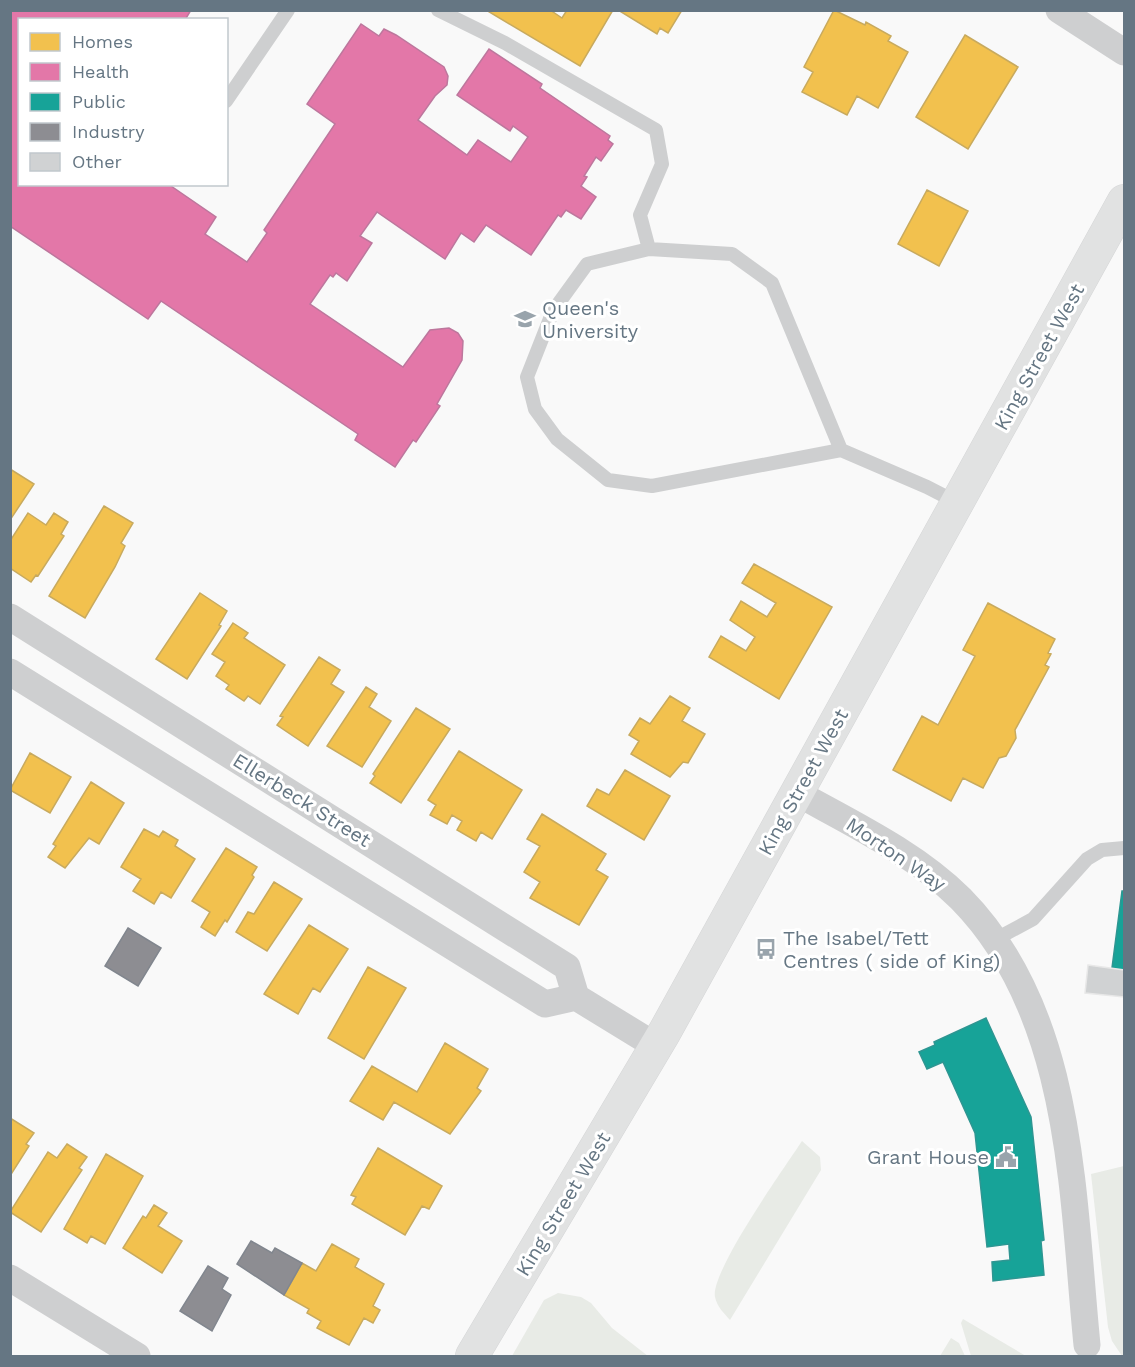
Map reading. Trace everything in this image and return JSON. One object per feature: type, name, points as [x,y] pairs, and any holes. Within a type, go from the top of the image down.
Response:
[{"type":"main road","name":"King Street West","points":[[472,1356],[656,1046],[1125,201]]},
{"type":"street","points":[[1059,10],[1125,52]]},
{"type":"street","name":"Ellerbeck Street","points":[[10,617],[567,967],[576,997]]},
{"type":"street","points":[[10,672],[544,1004],[576,997],[656,1046]]},
{"type":"street","name":"Morton Way","points":[[797,793],[899,852],[934,876],[960,898],[996,939],[1024,989],[1057,1087],[1065,1133],[1091,1351]]},
{"type":"street","points":[[10,1278],[136,1356]]},
{"type":"lane","points":[[228,98],[288,10]]},
{"type":"lane","points":[[438,10],[505,43],[656,130],[662,164],[640,215],[649,249]]},
{"type":"lane","points":[[841,450],[772,283],[732,254],[649,249],[587,264],[553,311],[527,377],[534,409],[557,439],[608,480],[652,486],[841,450],[927,487],[957,503]]},
{"type":"lane","points":[[996,939],[1033,919],[1087,859],[1102,850],[1125,848]]},
{"type":"shaded area","points":[[802,1141],[820,1157],[821,1170],[730,1320],[721,1310],[715,1297],[724,1266],[766,1195]]},
{"type":"shaded area","points":[[1124,1166],[1124,1356],[1122,1356],[1112,1341],[1108,1327],[1091,1174]]},
{"type":"shaded area","points":[[558,1293],[581,1297],[591,1303],[612,1328],[648,1356],[512,1356],[544,1300]]},
{"type":"shaded area","points":[[963,1319],[1026,1356],[971,1356],[961,1323]]},
{"type":"shaded area","points":[[951,1338],[959,1343],[965,1356],[940,1356]]},
{"type":"building: Homes","points":[[486,10],[550,10],[562,18],[567,10],[613,10],[580,66]]},
{"type":"building: Homes","points":[[618,10],[682,10],[668,33],[660,28],[657,34]]},
{"type":"building: Homes","points":[[834,10],[865,25],[866,22],[891,36],[888,41],[908,52],[878,108],[857,96],[847,115],[802,92],[813,72],[804,67]]},
{"type":"building: Homes","points":[[965,35],[1018,67],[968,149],[916,117]]},
{"type":"building: Homes","points":[[927,190],[968,211],[939,266],[898,244]]},
{"type":"building: Homes","points":[[10,469],[34,484],[10,520]]},
{"type":"building: Homes","points":[[104,506],[133,523],[121,543],[125,546],[115,567],[85,618],[49,596]]},
{"type":"building: Homes","points":[[28,513],[46,525],[54,513],[68,522],[61,534],[64,536],[38,576],[36,575],[31,582],[10,568],[10,541]]},
{"type":"building: Homes","points":[[754,564],[832,607],[779,699],[709,657],[721,636],[746,651],[755,637],[730,620],[741,601],[767,617],[776,603],[742,583]]},
{"type":"building: Homes","points":[[200,593],[227,611],[219,625],[221,626],[187,679],[156,659]]},
{"type":"building: Homes","points":[[988,603],[1055,639],[1045,665],[1049,667],[1015,730],[1016,738],[1006,756],[999,758],[983,788],[963,778],[951,801],[893,770],[922,716],[938,725],[975,656],[963,650]]},
{"type":"building: Homes","points":[[233,623],[248,633],[244,638],[285,665],[260,704],[248,696],[244,701],[226,689],[229,685],[216,676],[225,662],[212,654]]},
{"type":"building: Homes","points":[[319,657],[340,670],[331,684],[344,692],[308,746],[277,725],[283,717],[280,716]]},
{"type":"building: Homes","points":[[366,687],[377,694],[369,707],[391,721],[362,767],[327,746]]},
{"type":"building: Homes","points":[[670,696],[690,708],[682,721],[705,734],[688,763],[683,762],[670,777],[631,754],[639,741],[629,735],[640,718],[650,724]]},
{"type":"building: Homes","points":[[416,708],[450,729],[401,803],[370,783],[375,776],[373,774]]},
{"type":"building: Homes","points":[[459,751],[522,790],[492,839],[481,832],[476,841],[457,830],[462,821],[452,815],[447,824],[430,815],[436,805],[428,800]]},
{"type":"building: Homes","points":[[30,753],[71,777],[50,813],[10,790]]},
{"type":"building: Homes","points":[[625,770],[670,796],[644,840],[587,806],[597,789],[609,795]]},
{"type":"building: Homes","points":[[91,782],[124,803],[99,844],[89,838],[65,868],[48,857],[56,846],[53,844]]},
{"type":"building: Homes","points":[[542,814],[606,854],[596,870],[608,877],[579,925],[530,898],[540,882],[524,872],[540,846],[527,839]]},
{"type":"building: Homes","points":[[144,829],[159,837],[163,831],[178,840],[175,846],[195,859],[171,898],[161,892],[154,904],[133,891],[141,879],[121,867]]},
{"type":"building: Homes","points":[[226,848],[257,867],[252,875],[254,877],[227,922],[225,920],[215,936],[201,927],[210,912],[192,901]]},
{"type":"building: Homes","points":[[274,882],[302,899],[267,951],[236,932],[248,912],[254,914]]},
{"type":"building: Homes","points":[[309,925],[348,949],[320,992],[313,988],[298,1014],[264,994]]},
{"type":"building: Homes","points":[[368,967],[406,988],[364,1059],[328,1038]]},
{"type":"building: Homes","points":[[445,1043],[488,1069],[477,1088],[481,1091],[450,1134],[394,1102],[383,1120],[350,1101],[372,1066],[417,1092]]},
{"type":"building: Homes","points":[[10,1118],[34,1133],[26,1144],[29,1146],[10,1176]]},
{"type":"building: Homes","points":[[67,1144],[87,1157],[79,1168],[82,1170],[41,1232],[10,1212],[48,1152],[57,1158]]},
{"type":"building: Homes","points":[[378,1148],[442,1186],[429,1209],[422,1206],[405,1235],[352,1204],[356,1197],[351,1195]]},
{"type":"building: Homes","points":[[106,1154],[143,1176],[105,1244],[91,1236],[87,1243],[64,1229]]},
{"type":"building: Homes","points":[[154,1205],[167,1213],[158,1226],[182,1241],[162,1273],[123,1248],[143,1216],[146,1218]]},
{"type":"building: Homes","points":[[332,1244],[359,1259],[355,1267],[384,1284],[373,1306],[380,1310],[373,1323],[364,1318],[349,1345],[317,1328],[321,1321],[307,1313],[309,1309],[284,1295],[302,1263],[316,1271]]},
{"type":"building: Health","points":[[10,10],[191,10],[186,18],[18,18],[18,186],[171,186],[216,217],[205,234],[247,262],[267,233],[264,230],[335,124],[307,104],[361,24],[379,36],[384,29],[396,35],[444,67],[448,76],[447,85],[435,96],[418,120],[467,155],[478,140],[511,162],[528,137],[513,126],[510,131],[457,95],[489,49],[542,84],[540,88],[610,136],[608,140],[613,144],[601,161],[596,157],[584,176],[587,177],[581,186],[596,197],[581,219],[566,210],[561,217],[558,215],[531,255],[486,225],[474,242],[461,233],[445,259],[377,212],[360,236],[372,243],[347,281],[336,273],[333,277],[330,275],[310,304],[403,367],[430,330],[449,328],[458,333],[463,341],[462,360],[437,404],[440,406],[416,442],[413,440],[395,467],[355,440],[358,434],[161,301],[148,319],[10,226]]},
{"type":"building: Public","points":[[1122,891],[1124,891],[1124,970],[1112,968]]},
{"type":"building: Public","name":"Grant House","points":[[986,1018],[1031,1117],[1044,1240],[1041,1241],[1044,1275],[993,1281],[992,1262],[1010,1260],[1009,1244],[987,1247],[975,1133],[943,1062],[927,1069],[919,1052],[935,1045],[934,1042]]},
{"type":"building: Industry","points":[[128,928],[161,948],[138,986],[105,966]]},
{"type":"building: Industry","points":[[251,1241],[272,1253],[275,1248],[302,1263],[284,1295],[237,1264]]},
{"type":"building: Industry","points":[[208,1266],[228,1278],[222,1289],[231,1295],[212,1331],[180,1311]]},
{"type":"building: Other","points":[[1088,965],[1124,970],[1124,997],[1085,993]]},
{"type":"place","name":"Queen's University","points":[[525,319]]},
{"type":"place","name":"The Isabel/Tett Centres ( side of King)","points":[[766,949]]},
{"type":"place","name":"Grant House","points":[[1006,1157]]}]
